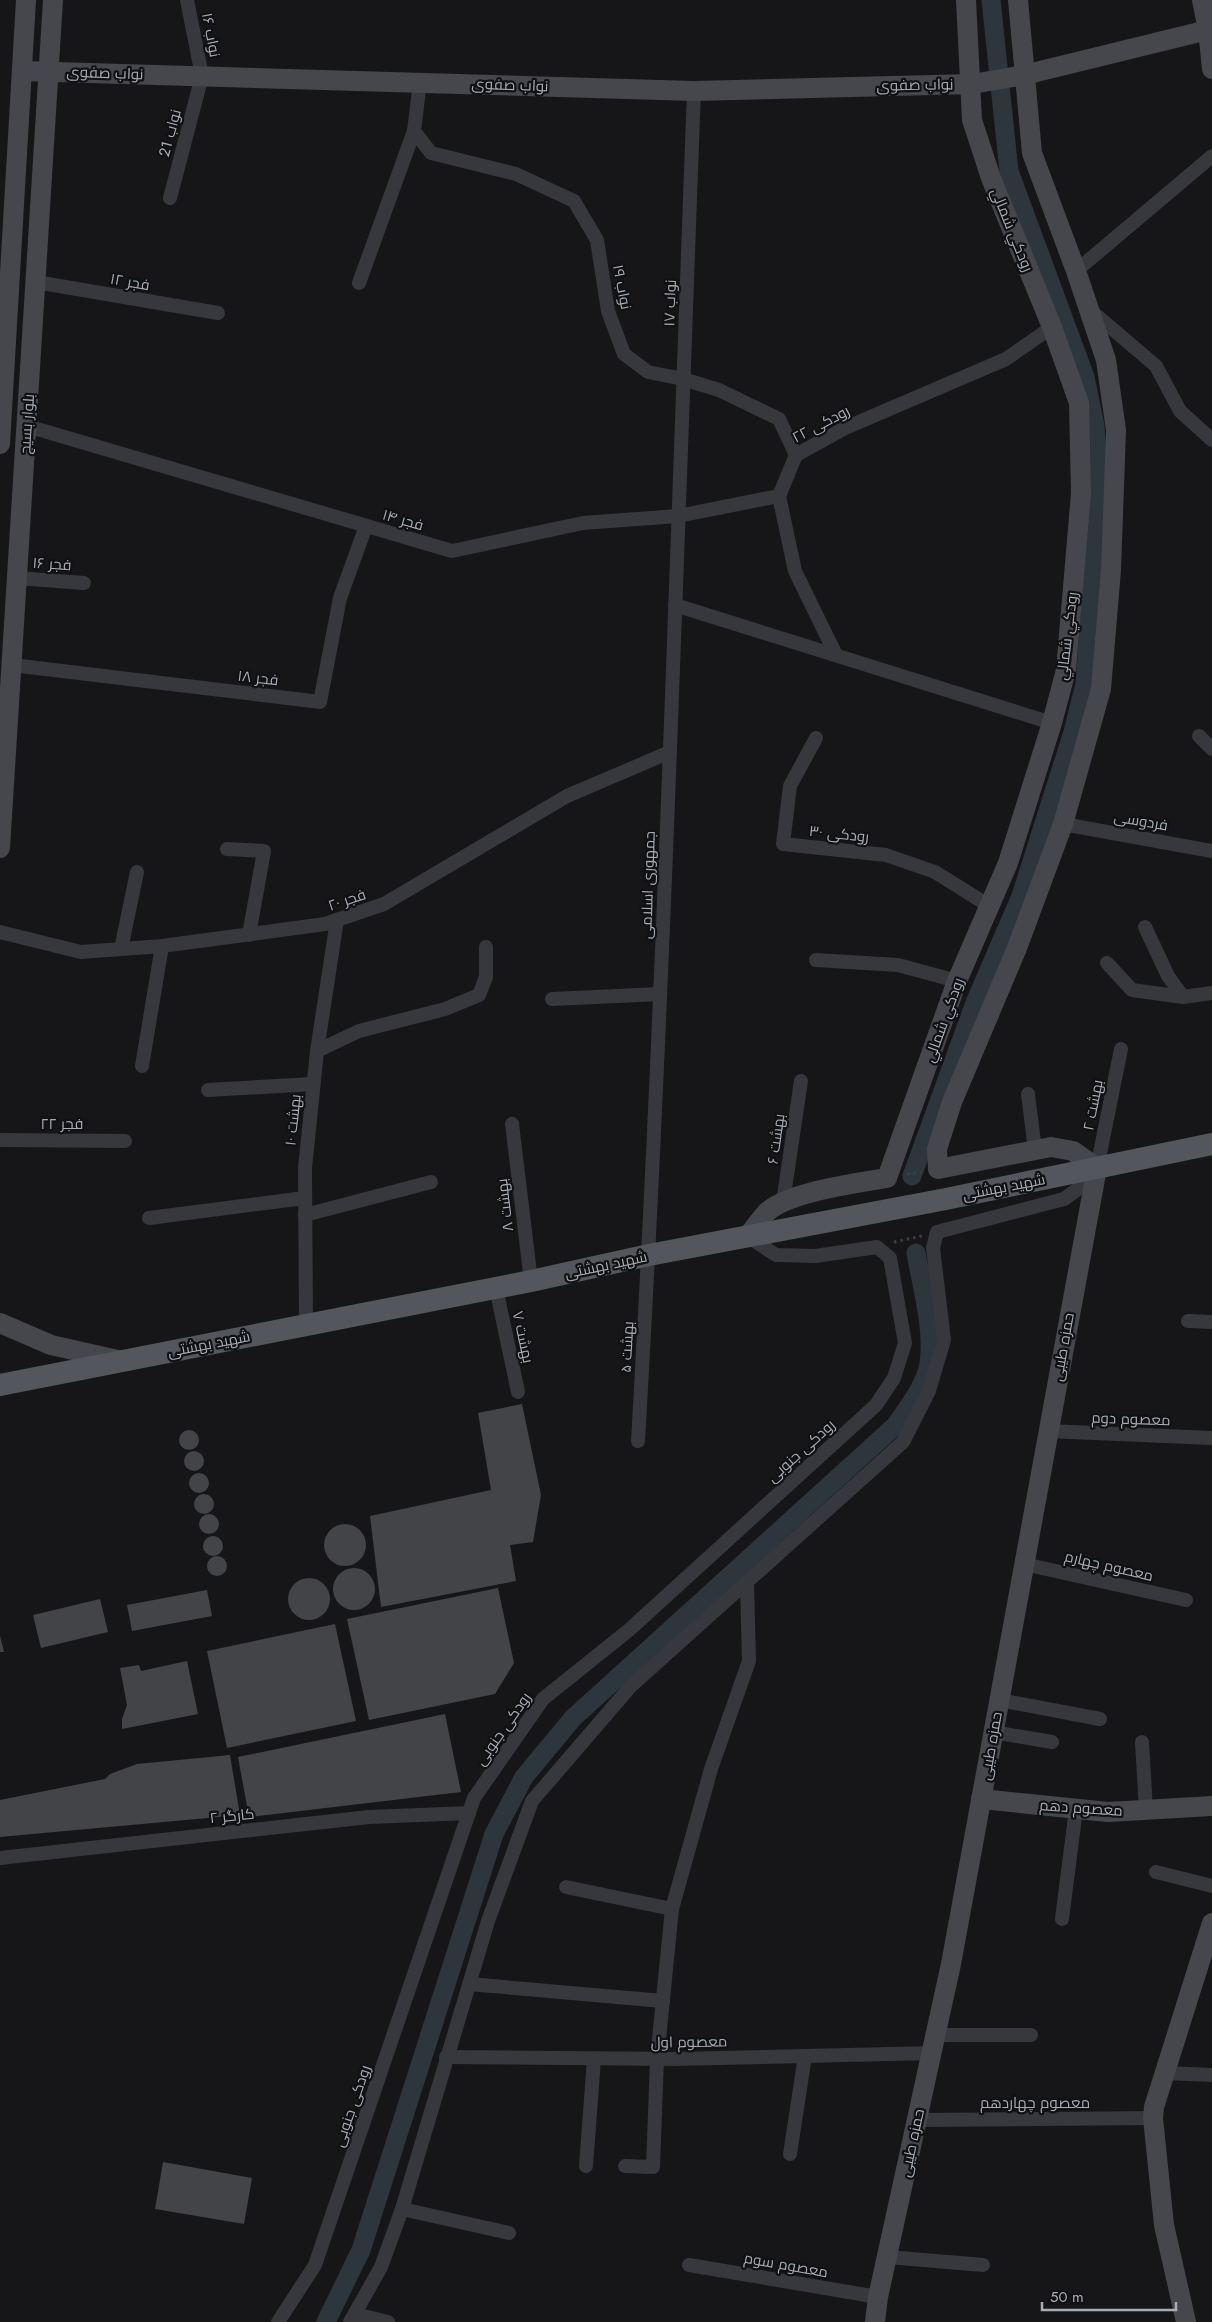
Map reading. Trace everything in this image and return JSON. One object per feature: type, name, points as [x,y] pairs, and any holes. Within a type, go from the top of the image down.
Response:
[{"type":"main road","name":"شهید بهشتی","points":[[0,1384],[496,1288],[649,1255],[786,1230],[1212,1144]]},
{"type":"street","name":"بلوار بسیج","points":[[0,848],[53,0]]},
{"type":"street","name":"نواب ۱۶","points":[[187,0],[202,76]]},
{"type":"street","name":"رودکي شمالي","points":[[887,1178],[958,981],[1008,863],[1052,722],[1066,670],[1081,493],[1079,403],[1052,327],[988,170],[972,120],[972,84],[966,0]]},
{"type":"street","points":[[388,2322],[353,2318],[381,2267],[402,2209],[488,1921],[532,1801],[631,1686],[747,1584],[903,1442],[929,1391],[944,1340],[932,1248],[937,1232],[1064,1198],[1078,1189],[1097,1168],[1073,1151],[1063,1148],[1035,1150],[938,1169],[937,1149],[952,1102],[1017,948],[1063,824],[1100,689],[1111,570],[1116,430],[1106,360],[1076,271],[1032,153],[1018,0]]},
{"type":"street","points":[[1202,0],[1210,30],[1212,69]]},
{"type":"street","name":"بلوار بسیج","points":[[0,444],[4,298],[22,70],[25,1]]},
{"type":"street","points":[[1024,75],[1210,30]]},
{"type":"street","name":"نواب صفوی","points":[[22,70],[694,91],[972,84],[1024,75]]},
{"type":"street","name":"نواب 21","points":[[170,198],[202,76]]},
{"type":"street","points":[[359,283],[414,131],[420,82]]},
{"type":"street","name":"نواب ۱۷","points":[[678,516],[694,91]]},
{"type":"street","name":"نواب ۱۹","points":[[414,131],[431,153],[516,174],[574,201],[597,240],[608,311],[624,354],[648,372],[683,379],[719,390],[779,419],[796,455]]},
{"type":"street","points":[[1076,271],[1212,156]]},
{"type":"street","name":"فجر ۱۲","points":[[36,282],[218,313]]},
{"type":"street","points":[[1088,308],[1156,366],[1180,411],[1212,440]]},
{"type":"street","name":"رودکی ۲۲","points":[[779,496],[796,455],[845,428],[1006,359],[1052,327]]},
{"type":"street","name":"فجر ۱۴","points":[[26,426],[452,551],[583,523],[678,516],[779,496]]},
{"type":"street","points":[[779,496],[795,571],[836,655]]},
{"type":"street","name":"جمهوری اسلامی","points":[[649,1255],[678,516]]},
{"type":"street","name":"فجر ۱۸","points":[[12,665],[320,702],[340,598],[366,526]]},
{"type":"street","name":"فجر ۱۶","points":[[17,578],[84,583]]},
{"type":"street","points":[[675,605],[1052,722]]},
{"type":"street","points":[[1199,736],[1212,749]]},
{"type":"street","name":"رودکی ۳۰","points":[[816,738],[790,786],[783,844],[886,855],[936,872],[991,906]]},
{"type":"street","name":"فجر ۲۰","points":[[0,932],[81,952],[162,946],[325,924],[384,904],[567,796],[670,752]]},
{"type":"street","name":"فردوسی","points":[[1063,824],[1212,851]]},
{"type":"street","points":[[227,849],[264,851],[249,935]]},
{"type":"street","points":[[121,949],[137,872]]},
{"type":"street","name":"بهشت ۱۰","points":[[306,1325],[305,1168],[316,1051],[338,920]]},
{"type":"street","points":[[1145,927],[1168,976],[1183,997]]},
{"type":"street","points":[[142,1066],[162,946]]},
{"type":"street","points":[[316,1051],[359,1031],[445,1009],[479,995],[486,977],[486,947]]},
{"type":"street","points":[[816,960],[898,965],[958,981]]},
{"type":"street","points":[[1107,963],[1132,990],[1183,997],[1212,993]]},
{"type":"street","points":[[552,999],[660,994]]},
{"type":"street","name":"بهشت ۲","points":[[1097,1168],[1121,1049]]},
{"type":"street","name":"بهشت ۶","points":[[783,1202],[801,1081]]},
{"type":"street","points":[[208,1090],[313,1084]]},
{"type":"street","points":[[1028,1094],[1035,1150]]},
{"type":"street","name":"بهشت ۸","points":[[512,1124],[531,1281]]},
{"type":"street","name":"فجر ۲۲","points":[[0,1140],[125,1140]]},
{"type":"street","name":"حمزه طیبی","points":[[875,2322],[878,2297],[935,2044],[1097,1168]]},
{"type":"street","points":[[877,1247],[815,1256],[776,1255],[747,1236],[768,1212],[783,1202],[824,1190],[887,1178]]},
{"type":"street","points":[[305,1215],[431,1182]]},
{"type":"street","points":[[149,1218],[305,1198]]},
{"type":"street","name":"رودکی جنوبی","points":[[278,2322],[314,2266],[474,1798],[543,1699],[630,1630],[876,1405],[894,1378],[905,1343],[890,1258],[877,1247]]},
{"type":"street","name":"بهشت ۵","points":[[638,1440],[649,1255]]},
{"type":"street","name":"بهشت ۷","points":[[496,1288],[518,1392]]},
{"type":"street","points":[[1188,1321],[1212,1322]]},
{"type":"street","points":[[0,1323],[51,1344],[122,1361]]},
{"type":"street","name":"معصوم دوم","points":[[1048,1431],[1212,1438]]},
{"type":"street","name":"معصوم چهارم","points":[[1024,1564],[1186,1600]]},
{"type":"street","points":[[625,2166],[653,2167],[657,2059],[672,1910],[711,1769],[749,1661],[747,1584]]},
{"type":"street","points":[[999,1700],[1100,1719]]},
{"type":"street","points":[[993,1732],[1052,1742]]},
{"type":"street","points":[[1142,1742],[1146,1810]]},
{"type":"street","name":"معصوم دهم","points":[[981,1799],[1108,1812],[1212,1806]]},
{"type":"street","points":[[1062,1919],[1076,1809]]},
{"type":"street","name":"کارگر ۲","points":[[0,1858],[369,1817],[468,1813]]},
{"type":"street","points":[[1156,1872],[1212,1886]]},
{"type":"street","points":[[566,1887],[672,1910]]},
{"type":"street","points":[[1186,2322],[1164,2225],[1153,2118],[1165,2073],[1206,1960],[1212,1923]]},
{"type":"street","points":[[469,1984],[663,2001]]},
{"type":"street","name":"معصوم اول","points":[[446,2057],[657,2059],[805,2056],[1031,2036]]},
{"type":"street","points":[[790,2154],[805,2056]]},
{"type":"street","points":[[586,2166],[594,2058]]},
{"type":"street","points":[[1165,2073],[1212,2075]]},
{"type":"street","name":"معصوم چهاردهم","points":[[917,2120],[1153,2118]]},
{"type":"street","points":[[402,2209],[509,2233]]},
{"type":"street","points":[[888,2257],[983,2265]]},
{"type":"street","name":"معصوم سوم","points":[[689,2265],[878,2297]]},
{"type":"path","points":[[887,1178],[938,1169]]},
{"type":"path","points":[[877,1247],[937,1232]]},
{"type":"building","points":[[522,1404],[541,1495],[533,1542],[510,1545],[516,1581],[381,1607],[370,1516],[491,1490],[478,1413]]},
{"type":"building","points":[[189,1430],[196,1433],[199,1440],[196,1447],[189,1450],[182,1447],[179,1440],[182,1433]]},
{"type":"building","points":[[194,1451],[201,1454],[204,1461],[201,1468],[194,1471],[187,1468],[184,1461],[187,1454]]},
{"type":"building","points":[[199,1473],[206,1476],[209,1483],[206,1490],[199,1493],[192,1490],[189,1483],[192,1476]]},
{"type":"building","points":[[204,1494],[211,1497],[214,1504],[211,1511],[204,1514],[197,1511],[194,1504],[197,1497]]},
{"type":"building","points":[[209,1514],[216,1517],[219,1524],[216,1531],[209,1534],[202,1531],[199,1524],[202,1517]]},
{"type":"building","points":[[345,1524],[360,1530],[366,1545],[360,1560],[345,1566],[330,1560],[324,1545],[330,1530]]},
{"type":"building","points":[[213,1536],[220,1539],[223,1546],[220,1553],[213,1556],[206,1553],[203,1546],[206,1539]]},
{"type":"building","points":[[217,1556],[224,1559],[227,1566],[224,1573],[217,1576],[210,1573],[207,1566],[210,1559]]},
{"type":"building","points":[[354,1568],[369,1574],[375,1589],[369,1604],[354,1610],[339,1604],[333,1589],[339,1574]]},
{"type":"building","points":[[309,1578],[324,1584],[330,1599],[324,1614],[309,1620],[294,1614],[288,1599],[294,1584]]},
{"type":"building","points":[[498,1588],[514,1663],[495,1694],[369,1720],[347,1619]]},
{"type":"building","points":[[207,1590],[212,1616],[132,1631],[127,1605]]},
{"type":"building","points":[[100,1599],[108,1632],[41,1648],[33,1615]]},
{"type":"building","points":[[335,1624],[356,1721],[227,1748],[207,1651]]},
{"type":"building","points":[[0,1636],[4,1652],[0,1652]]},
{"type":"building","points":[[187,1661],[198,1714],[122,1729],[122,1719],[127,1705],[120,1668],[139,1665],[141,1671]]},
{"type":"building","points":[[445,1714],[461,1792],[249,1817],[238,1757]]},
{"type":"building","points":[[230,1755],[240,1815],[0,1837],[0,1800],[105,1779],[110,1774],[137,1764]]},
{"type":"building","points":[[163,2162],[252,2178],[244,2224],[155,2209]]},
{"type":"waterway","points":[[912,1176],[976,1000],[1021,896],[1073,732],[1085,684],[1099,489],[1095,426],[1085,377],[1009,171],[991,0]]},
{"type":"waterway","points":[[326,2322],[361,2250],[494,1834],[524,1777],[573,1718],[896,1425],[920,1388],[929,1364],[929,1322],[916,1253]]}]
